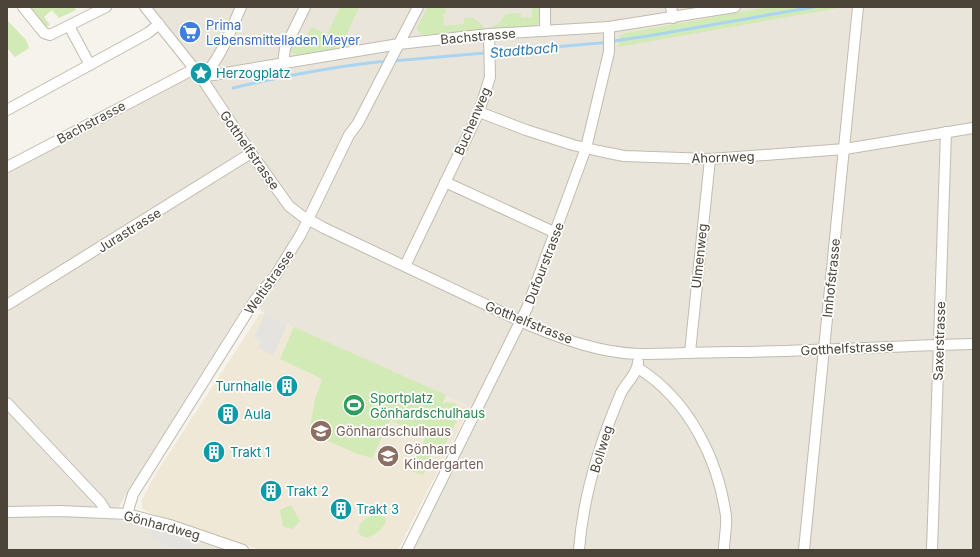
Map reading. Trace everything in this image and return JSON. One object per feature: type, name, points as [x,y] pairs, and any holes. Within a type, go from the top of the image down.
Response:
[{"type":"street","points":[[23,7],[44,33],[50,35],[106,7]]},
{"type":"street","points":[[145,7],[201,77],[209,71],[215,61],[241,7]]},
{"type":"street","points":[[284,64],[285,48],[305,7]]},
{"type":"street","name":"Weltistrasse","points":[[128,514],[133,494],[255,300],[275,276],[296,243],[349,135],[358,122],[418,7]]},
{"type":"street","points":[[545,7],[545,31]]},
{"type":"street","points":[[671,7],[673,18]]},
{"type":"street","name":"Bachstrasse","points":[[201,77],[397,49],[545,31],[609,27],[735,7]]},
{"type":"street","name":"Imhofstrasse","points":[[804,550],[858,8]]},
{"type":"street","points":[[7,110],[148,33],[159,24]]},
{"type":"street","points":[[69,26],[90,65]]},
{"type":"street","name":"Dufourstrasse","points":[[407,550],[521,322],[556,233],[586,148],[609,52],[609,27]]},
{"type":"street","name":"Buchenweg","points":[[405,266],[479,112],[490,77],[489,38]]},
{"type":"street","name":"Bachstrasse","points":[[7,166],[194,69]]},
{"type":"street","name":"Gotthelfstrasse","points":[[201,77],[212,96],[289,206],[307,219],[521,322],[557,337],[598,348],[639,354],[973,344]]},
{"type":"street","name":"Ahornweg","points":[[479,112],[526,130],[586,148],[624,156],[710,159],[845,149],[973,128]]},
{"type":"street","name":"Saxerstrasse","points":[[932,550],[946,132]]},
{"type":"street","name":"Jurastrasse","points":[[7,305],[251,153]]},
{"type":"street","name":"Ulmenweg","points":[[690,352],[710,159]]},
{"type":"street","points":[[445,182],[556,233]]},
{"type":"street","points":[[639,354],[638,368],[657,381],[675,400],[690,420],[710,455],[716,470],[726,518],[724,550]]},
{"type":"street","name":"Bollweg","points":[[579,550],[586,500],[600,448],[621,393],[638,368]]},
{"type":"street","points":[[7,403],[101,503],[107,513]]},
{"type":"street","name":"Gönhardweg","points":[[7,512],[60,511],[128,514],[170,525],[243,550]]},
{"type":"shaded area","points":[[147,7],[973,7],[973,550],[407,550],[477,410],[265,314],[248,299],[122,501],[115,519],[153,528],[225,550],[7,550],[7,167],[194,69]]},
{"type":"shaded area","name":"Gönhardschulhaus","points":[[262,313],[470,407],[398,550],[260,550],[148,512],[142,508],[142,500],[153,478],[259,315]]},
{"type":"shaded area","points":[[265,314],[287,324],[273,356],[258,347],[261,341],[254,337]]},
{"type":"shaded area","points":[[153,528],[179,537],[204,550],[174,550],[149,536]]},
{"type":"green space","points":[[28,7],[74,7],[76,10],[59,18],[52,10],[44,17],[50,25],[45,28]]},
{"type":"green space","points":[[340,7],[359,7],[340,49],[298,55],[292,52],[291,47],[293,42],[295,40],[303,43],[311,27],[327,35]]},
{"type":"green space","points":[[428,7],[445,7],[446,13],[443,14],[444,26],[464,24],[464,18],[474,18],[486,29],[423,35],[417,28]]},
{"type":"green space","points":[[532,7],[541,7],[541,20],[536,26],[491,29],[491,27],[498,24],[506,14],[521,13],[521,18],[532,17]]},
{"type":"green space","points":[[770,7],[844,7],[618,47],[620,36],[625,33]]},
{"type":"green space","points":[[7,20],[26,40],[29,48],[15,57],[7,48]]},
{"type":"green space","points":[[294,327],[446,395],[442,405],[446,402],[454,403],[462,409],[442,451],[433,451],[423,475],[410,471],[426,436],[390,420],[372,458],[358,454],[309,433],[315,399],[322,381],[320,378],[280,359]]},
{"type":"green space","points":[[291,505],[300,521],[293,529],[283,527],[280,510]]},
{"type":"green space","points":[[380,514],[386,519],[382,528],[374,535],[369,537],[361,535],[358,531],[363,521],[369,517]]},
{"type":"waterway","name":"Stadtbach","points":[[393,61],[600,43],[814,7]]},
{"type":"waterway","name":"Stadtbach","points":[[233,88],[310,72],[388,61]]},
{"type":"place","name":"Prima Lebensmittelladen Meyer","points":[[190,32]]},
{"type":"place","name":"Herzogplatz","points":[[201,73]]},
{"type":"place","name":"Turnhalle","points":[[287,386]]},
{"type":"place","name":"Sportplatz Gönhardschulhaus","points":[[354,405]]},
{"type":"place","name":"Aula","points":[[228,414]]},
{"type":"place","name":"Gönhardschulhaus","points":[[321,431]]},
{"type":"place","name":"Trakt 1","points":[[214,452]]},
{"type":"place","name":"Gönhard Kindergarten","points":[[388,456]]},
{"type":"place","name":"Trakt 2","points":[[271,491]]},
{"type":"place","name":"Trakt 3","points":[[341,509]]}]
